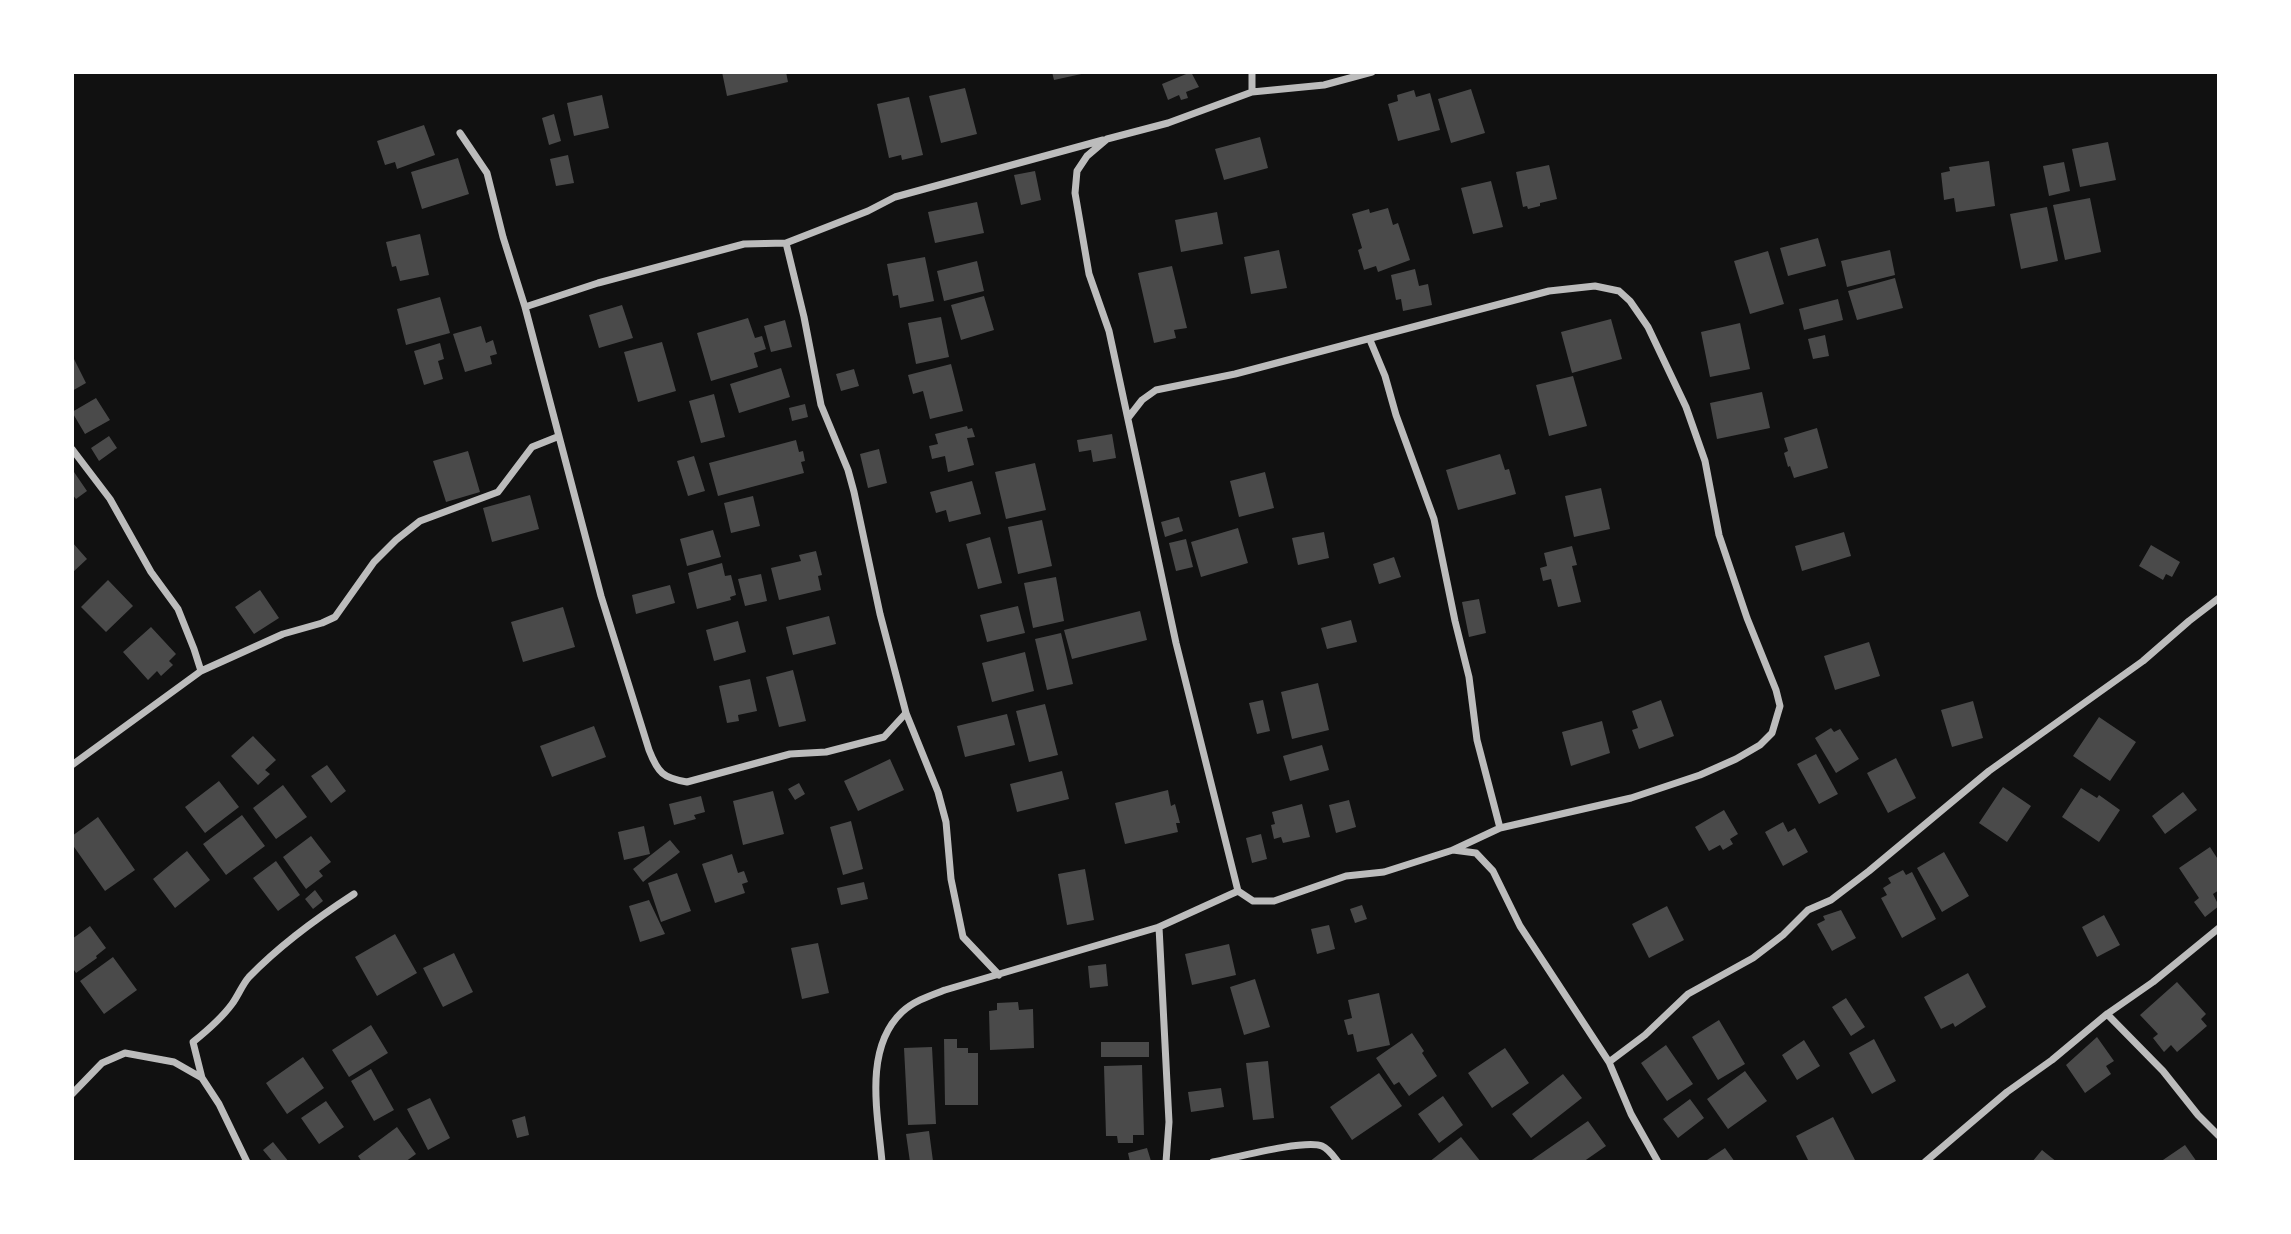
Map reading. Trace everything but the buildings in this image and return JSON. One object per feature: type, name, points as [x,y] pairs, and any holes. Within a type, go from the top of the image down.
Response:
[{"type":"street","points":[[1252,72],[1252,92]]},
{"type":"street","points":[[525,307],[598,283],[744,244],[786,243],[895,197],[1168,123],[1252,92],[1324,85],[1372,72]]},
{"type":"street","points":[[460,133],[487,173],[630,692],[649,750],[660,772],[671,779],[687,782],[790,754],[826,752],[884,737],[906,713]]},
{"type":"street","points":[[1107,139],[1087,156],[1077,171],[1075,192],[1088,274],[1109,331],[1176,643],[1238,891],[1253,901],[1274,901],[1346,876],[1384,872],[1453,850],[1500,828],[1631,798],[1700,775],[1736,759],[1760,745],[1772,733],[1780,706],[1776,690],[1747,618],[1719,536],[1710,478],[1686,407],[1648,327],[1630,301],[1619,291],[1595,286],[1549,291],[1370,340],[1235,374],[1156,390],[1142,400],[1128,418]]},
{"type":"street","points":[[786,243],[821,405],[848,470],[906,713],[938,792],[946,822],[951,878],[963,937],[999,975]]},
{"type":"street","points":[[1370,340],[1434,519],[1469,677],[1477,740],[1500,828]]},
{"type":"street","points":[[72,765],[201,671],[283,634],[335,617],[374,562],[396,540],[420,521],[498,492],[533,447],[558,436]]},
{"type":"street","points":[[72,449],[110,499],[151,572],[178,609],[201,671]]},
{"type":"street","points":[[1609,1062],[1645,1035],[1688,994],[1753,958],[1783,935],[1808,909],[1831,900],[1989,771],[2143,661],[2219,598]]},
{"type":"street","points":[[1453,850],[1476,853],[1493,871],[1520,926],[1609,1062],[1631,1114],[1658,1162]]},
{"type":"street","points":[[882,1162],[876,1086],[878,1060],[884,1035],[901,1013],[918,1000],[1159,927],[1238,891]]},
{"type":"street","points":[[247,1162],[219,1104],[202,1078],[193,1042],[216,1024],[234,1002],[247,979],[261,966],[315,919],[354,894]]},
{"type":"street","points":[[1159,927],[1169,1122],[1166,1162]]},
{"type":"street","points":[[1925,1162],[2007,1092],[2052,1060],[2107,1014],[2153,982],[2219,928]]},
{"type":"street","points":[[2107,1014],[2219,1136]]},
{"type":"street","points":[[72,1094],[102,1063],[125,1053],[174,1062],[202,1078]]},
{"type":"street","points":[[1213,1162],[1302,1145],[1322,1146],[1338,1162]]}]
